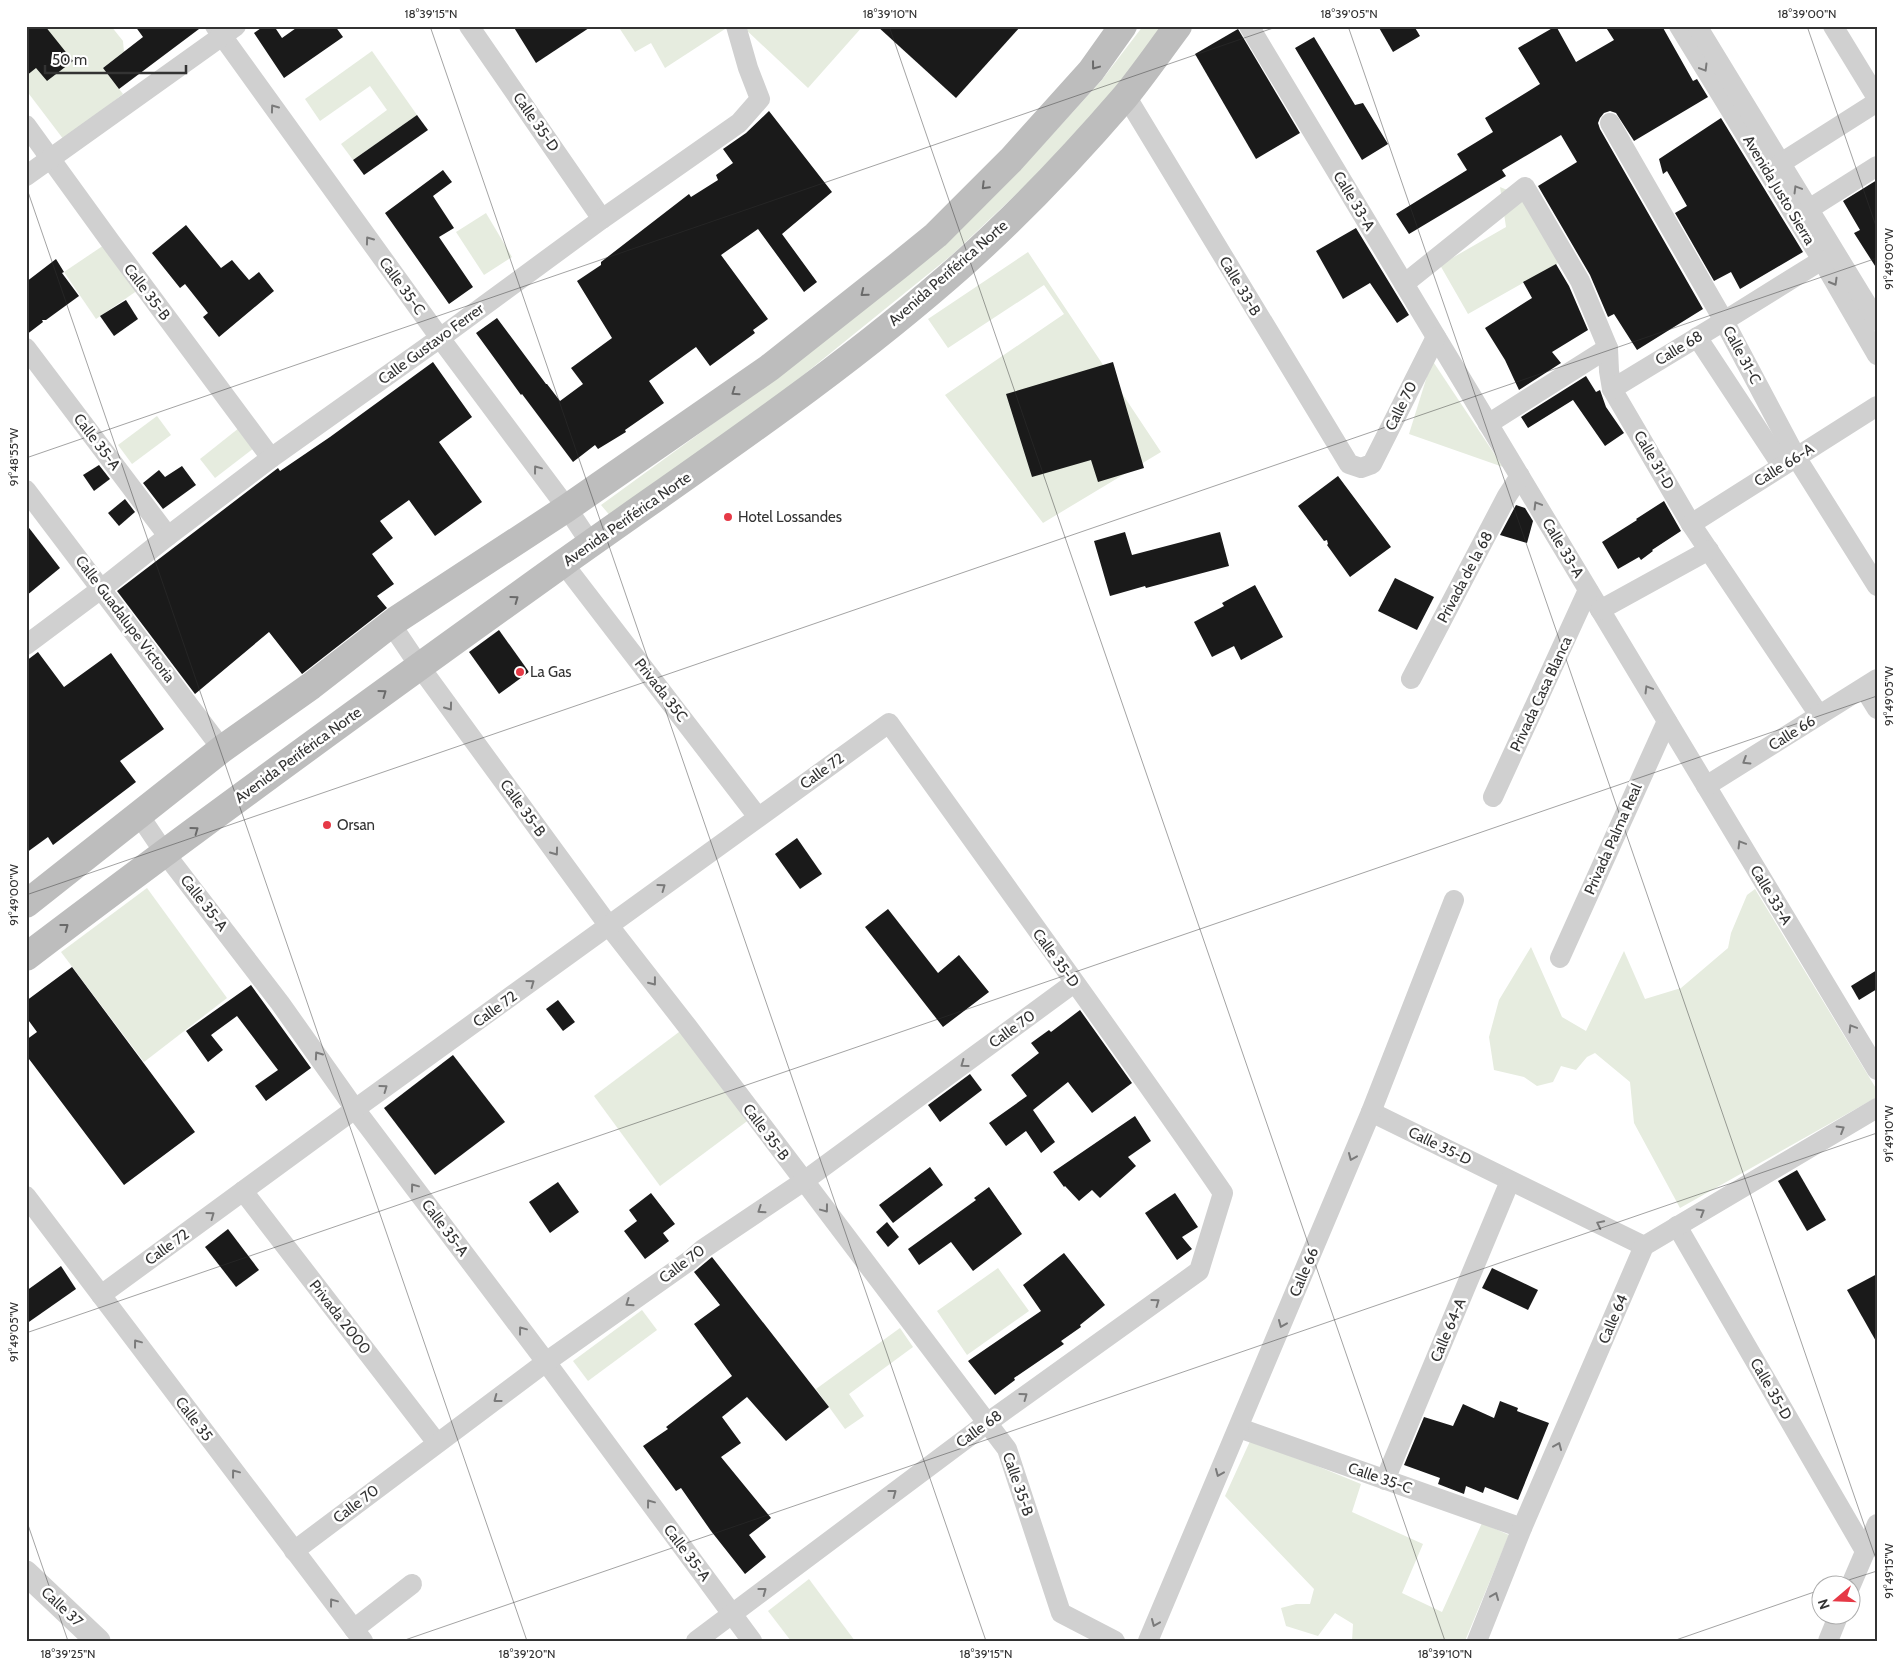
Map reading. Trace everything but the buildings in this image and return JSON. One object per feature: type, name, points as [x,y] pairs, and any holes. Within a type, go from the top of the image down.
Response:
[{"type":"main road","points":[[26,904],[222,749],[311,686],[391,624],[567,508],[769,368],[936,235],[1011,160],[1091,71],[1123,26]]},
{"type":"main road","name":"Avenida Periférica Norte","points":[[26,957],[164,852],[563,563],[795,399],[902,315],[963,264],[1037,193],[1126,96],[1178,26]]},
{"type":"street","name":"Calle 35-D","points":[[469,26],[602,218]]},
{"type":"street","name":"Calle Gustavo Ferrer","points":[[26,645],[102,589],[271,458],[440,338],[602,218],[739,123],[760,99],[748,68],[736,26]]},
{"type":"street","name":"Calle 33-A","points":[[1249,26],[1877,1070]]},
{"type":"street","name":"Avenida Justo Sierra","points":[[1679,26],[1822,260],[1877,355]]},
{"type":"street","name":"Avenida Justo Sierra","points":[[1697,26],[1877,320]]},
{"type":"street","points":[[1781,163],[1877,100],[1833,26]]},
{"type":"street","name":"Calle 35-C","points":[[224,30],[440,338],[567,508],[591,544]]},
{"type":"street","points":[[26,176],[224,30]]},
{"type":"street","name":"Calle 33-B","points":[[1126,96],[1348,464],[1361,468]]},
{"type":"street","name":"Calle 31-C","points":[[1610,123],[1724,321],[1789,461],[1877,586]]},
{"type":"street","name":"Calle 35-B","points":[[26,124],[271,458]]},
{"type":"street","points":[[1809,208],[1877,166]]},
{"type":"street","name":"Calle 31-D","points":[[1404,284],[1525,187],[1580,281],[1608,348],[1612,389],[1691,524],[1819,716]]},
{"type":"street","name":"Calle 68","points":[[1612,389],[1822,260]]},
{"type":"street","name":"Calle 70","points":[[1361,468],[1372,464],[1436,337]]},
{"type":"street","points":[[1697,337],[1789,461]]},
{"type":"street","name":"Calle 35-A","points":[[26,348],[168,536]]},
{"type":"street","points":[[1488,424],[1608,348]]},
{"type":"street","name":"Calle 66-A","points":[[1691,524],[1877,406]]},
{"type":"street","name":"Privada de la 68","points":[[1411,679],[1520,476]]},
{"type":"street","name":"Calle Guadalupe Victoria","points":[[26,490],[222,749]]},
{"type":"street","points":[[1600,610],[1708,550]]},
{"type":"street","name":"Privada 35C","points":[[563,563],[758,816]]},
{"type":"street","name":"Privada Casa Blanca","points":[[1493,797],[1588,590]]},
{"type":"street","name":"Calle 35-B","points":[[391,624],[420,667],[609,926],[687,1026],[1007,1449],[1060,1613],[1115,1641]]},
{"type":"street","points":[[1870,684],[1877,709]]},
{"type":"street","name":"Calle 66","points":[[1706,786],[1870,684]]},
{"type":"street","name":"Privada Palma Real","points":[[1560,958],[1667,721]]},
{"type":"street","name":"Calle 35-D","points":[[889,723],[1141,1074],[1222,1192]]},
{"type":"street","name":"Calle 72","points":[[101,1295],[758,816],[889,723]]},
{"type":"street","name":"Calle 35-A","points":[[139,815],[164,852],[280,1003],[355,1109],[546,1362],[752,1641]]},
{"type":"street","name":"Calle 66","points":[[1148,1641],[1371,1112],[1454,900]]},
{"type":"street","name":"Calle 70","points":[[294,1551],[546,1362],[689,1261],[703,1248],[804,1181],[1074,983]]},
{"type":"street","points":[[1644,1246],[1877,1108]]},
{"type":"street","name":"Calle 35-D","points":[[1371,1112],[1644,1246]]},
{"type":"street","name":"Calle 64-A","points":[[1385,1480],[1510,1180]]},
{"type":"street","name":"Privada 2000","points":[[243,1191],[437,1443]]},
{"type":"street","name":"Calle 68","points":[[696,1641],[987,1423],[1199,1271],[1222,1192]]},
{"type":"street","name":"Calle 35","points":[[26,1196],[358,1635]]},
{"type":"street","name":"Calle 35-D","points":[[1677,1226],[1873,1536]]},
{"type":"street","name":"Calle 64","points":[[1477,1641],[1522,1528],[1644,1246]]},
{"type":"street","name":"Calle 35-C","points":[[1239,1428],[1522,1528]]},
{"type":"street","points":[[1856,1574],[1873,1536]]},
{"type":"street","name":"Calle 37","points":[[26,1573],[98,1641]]},
{"type":"street","points":[[358,1635],[412,1584]]},
{"type":"street","points":[[1828,1641],[1835,1624]]},
{"type":"shaded area","points":[[26,26],[111,26],[123,41],[124,52],[103,68],[123,94],[64,140],[26,90]]},
{"type":"shaded area","points":[[618,26],[724,26],[725,29],[665,68],[651,43],[635,52]]},
{"type":"shaded area","points":[[742,26],[863,26],[808,88]]},
{"type":"shaded area","points":[[1143,26],[1164,26],[1115,91],[1029,182],[953,254],[786,389],[612,518],[601,505],[777,377],[1019,171],[1101,81]]},
{"type":"shaded area","points":[[372,51],[417,115],[353,160],[341,144],[387,110],[370,86],[320,121],[305,99]]},
{"type":"shaded area","points":[[1500,187],[1527,198],[1562,261],[1468,314],[1440,265],[1506,227]]},
{"type":"shaded area","points":[[486,213],[512,257],[484,275],[456,232]]},
{"type":"shaded area","points":[[110,241],[141,288],[96,319],[64,272]]},
{"type":"shaded area","points":[[1028,252],[1161,452],[1043,523],[945,395],[1064,314],[1044,285],[948,348],[928,319]]},
{"type":"shaded area","points":[[1432,360],[1503,467],[1409,434]]},
{"type":"shaded area","points":[[157,416],[171,435],[132,464],[118,445]]},
{"type":"shaded area","points":[[239,428],[254,448],[215,478],[200,459]]},
{"type":"shaded area","points":[[147,888],[227,998],[144,1062],[61,952]]},
{"type":"shaded area","points":[[1755,889],[1877,1090],[1877,1097],[1680,1208],[1634,1123],[1630,1082],[1595,1053],[1587,1057],[1576,1070],[1561,1066],[1553,1082],[1537,1086],[1524,1077],[1494,1070],[1489,1037],[1499,1000],[1531,947],[1562,1017],[1586,1031],[1624,951],[1645,999],[1681,988],[1728,948],[1731,933],[1747,895]]},
{"type":"shaded area","points":[[687,1026],[754,1116],[660,1186],[594,1096]]},
{"type":"shaded area","points":[[998,1268],[1029,1311],[967,1355],[937,1311]]},
{"type":"shaded area","points":[[642,1310],[657,1330],[588,1381],[573,1361]]},
{"type":"shaded area","points":[[900,1328],[913,1347],[849,1394],[864,1416],[845,1429],[816,1389]]},
{"type":"shaded area","points":[[1251,1439],[1361,1484],[1352,1512],[1423,1544],[1402,1593],[1442,1612],[1482,1523],[1509,1535],[1465,1641],[1352,1641],[1353,1624],[1335,1613],[1318,1636],[1286,1626],[1281,1608],[1296,1604],[1310,1604],[1314,1589],[1225,1496]]},
{"type":"shaded area","points":[[809,1579],[855,1641],[791,1641],[768,1611]]},
{"type":"place","name":"Hotel Lossandes","points":[[728,517]]},
{"type":"place","name":"La Gas","points":[[520,672]]},
{"type":"place","name":"Orsan","points":[[327,825]]}]
